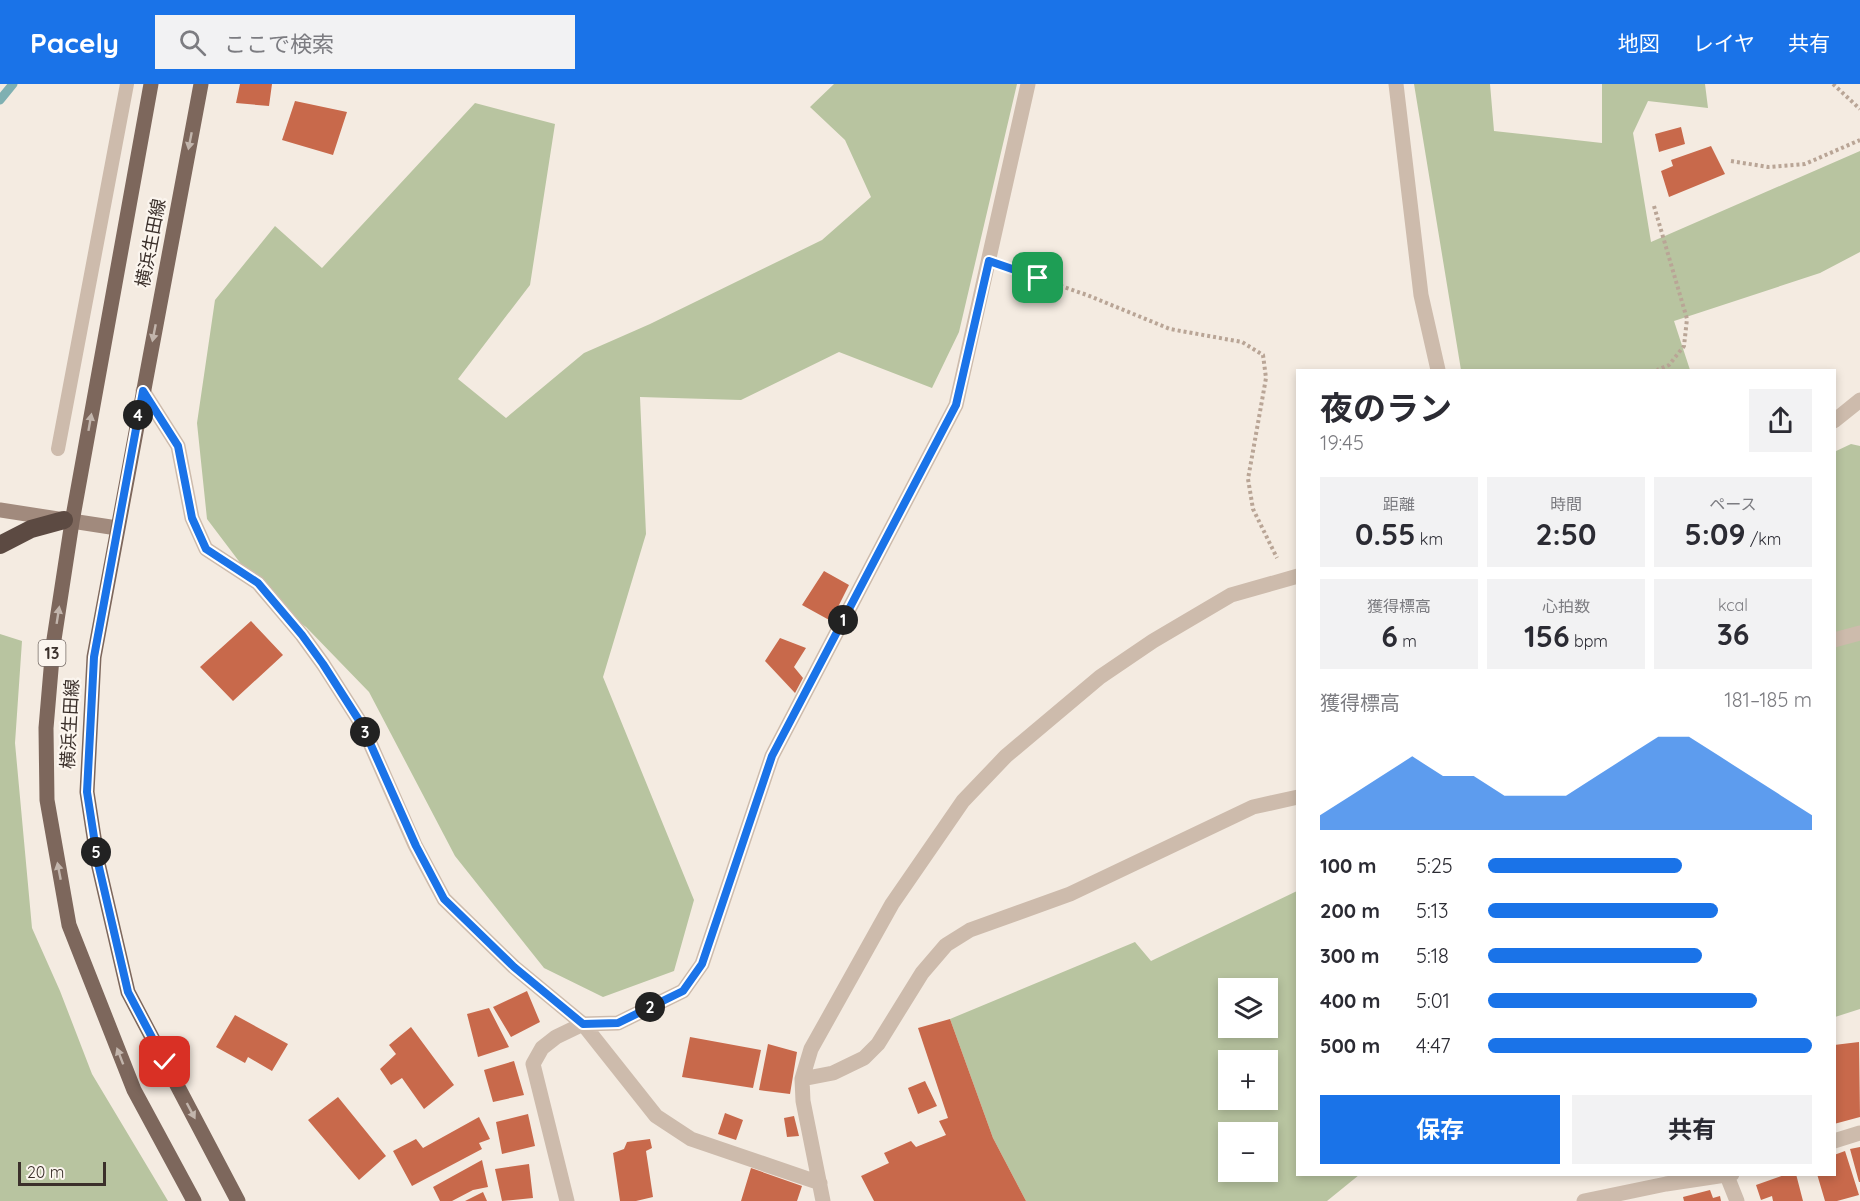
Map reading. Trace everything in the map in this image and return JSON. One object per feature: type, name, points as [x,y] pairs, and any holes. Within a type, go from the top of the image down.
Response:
[{"type":"highway","points":[[0,545],[31,529],[68,521]]},
{"type":"main road","name":"横浜生田線","points":[[151,84],[68,521],[53,645],[46,728],[47,800],[69,925],[134,1090],[194,1201]]},
{"type":"main road","name":"横浜生田線","points":[[201,84],[94,657],[87,792],[98,863],[128,992],[238,1201]]},
{"type":"street","points":[[567,1201],[533,1064],[542,1048],[556,1037],[583,1024],[618,1023],[683,991],[702,964],[772,756],[956,405],[1028,84]]},
{"type":"street","points":[[1396,84],[1421,296],[1438,369]]},
{"type":"street","points":[[143,391],[178,446],[192,518],[206,549],[258,583],[323,664],[362,725],[416,846],[444,899],[514,967],[583,1024],[656,1116],[691,1139],[820,1183]]},
{"type":"street","points":[[1836,419],[1860,400]]},
{"type":"street","points":[[0,510],[117,528]]},
{"type":"street","points":[[823,1201],[803,1101],[802,1079],[811,1049],[892,904],[963,801],[1006,756],[1100,677],[1153,641],[1231,595],[1295,576]]},
{"type":"street","points":[[1836,639],[1860,633]]},
{"type":"street","points":[[802,1079],[833,1072],[864,1058],[878,1044],[922,973],[946,945],[970,930],[1070,894],[1252,807],[1296,797]]},
{"type":"street","points":[[1836,1140],[1860,1133]]},
{"type":"street","points":[[1584,1201],[1666,1184],[1723,1176]]},
{"type":"street","points":[[1730,1176],[1737,1201]]},
{"type":"lane","points":[[58,449],[127,84]]},
{"type":"path","points":[[1833,84],[1860,109]]},
{"type":"path","points":[[1731,161],[1768,167],[1805,164],[1860,140]]},
{"type":"path","points":[[1654,206],[1687,319],[1684,346],[1669,365],[1659,369]]},
{"type":"path","points":[[989,261],[1087,295],[1170,329],[1242,342],[1263,355],[1266,378],[1248,479],[1253,509],[1274,554],[1295,576]]},
{"type":"green space","points":[[834,84],[1017,84],[959,332],[932,388],[839,352],[741,400],[640,397],[646,534],[603,677],[694,900],[674,971],[603,997],[544,968],[455,856],[369,692],[306,627],[269,601],[207,519],[197,423],[215,300],[275,226],[322,268],[475,103],[555,124],[530,285],[458,379],[506,418],[584,353],[650,324],[822,240],[871,197],[845,140],[810,107]]},
{"type":"green space","points":[[1414,84],[1490,84],[1494,131],[1602,143],[1602,84],[1705,84],[1708,108],[1648,101],[1633,133],[1651,242],[1860,151],[1860,252],[1820,273],[1674,321],[1690,369],[1461,369]]},
{"type":"green space","points":[[1851,444],[1860,446],[1860,1009],[1836,1017],[1836,451]]},
{"type":"green space","points":[[0,634],[22,641],[15,743],[32,928],[60,991],[92,1074],[168,1201],[0,1201]]},
{"type":"green space","points":[[1296,891],[1296,1176],[1358,1176],[1327,1201],[1026,1201],[993,1138],[950,1019],[1135,942],[1151,961]]},
{"type":"building","points":[[240,84],[272,84],[269,106],[236,103]]},
{"type":"building","points":[[295,101],[347,112],[333,155],[282,140]]},
{"type":"building","points":[[1681,127],[1685,144],[1659,152],[1655,134]]},
{"type":"building","points":[[1711,146],[1725,174],[1669,197],[1661,171],[1673,166],[1671,160]]},
{"type":"building","points":[[824,571],[849,585],[831,621],[802,605]]},
{"type":"building","points":[[251,621],[283,655],[233,701],[200,667]]},
{"type":"building","points":[[780,638],[806,648],[794,667],[803,678],[795,693],[765,661]]},
{"type":"building","points":[[527,991],[540,1022],[511,1037],[493,1007]]},
{"type":"building","points":[[489,1008],[509,1047],[478,1057],[467,1014]]},
{"type":"building","points":[[235,1015],[288,1044],[272,1071],[248,1057],[245,1063],[216,1047]]},
{"type":"building","points":[[950,1019],[993,1138],[1026,1201],[874,1201],[861,1176],[889,1163],[884,1153],[911,1141],[916,1147],[946,1135],[939,1121],[948,1118],[918,1028]]},
{"type":"building","points":[[411,1027],[454,1085],[424,1109],[402,1078],[391,1085],[380,1069],[396,1054],[389,1045]]},
{"type":"building","points":[[690,1037],[761,1050],[753,1088],[682,1077]]},
{"type":"building","points":[[1859,1042],[1860,1117],[1836,1123],[1836,1045]]},
{"type":"building","points":[[768,1044],[797,1052],[790,1094],[759,1090]]},
{"type":"building","points":[[514,1061],[524,1095],[493,1102],[484,1070]]},
{"type":"building","points":[[925,1081],[937,1106],[918,1114],[908,1088]]},
{"type":"building","points":[[338,1097],[386,1156],[359,1180],[308,1120]]},
{"type":"building","points":[[725,1113],[743,1120],[736,1140],[718,1134]]},
{"type":"building","points":[[528,1114],[535,1146],[502,1154],[496,1122]]},
{"type":"building","points":[[794,1116],[799,1136],[787,1137],[784,1118]]},
{"type":"building","points":[[479,1117],[490,1139],[479,1143],[482,1149],[412,1186],[393,1151],[416,1139],[423,1148]]},
{"type":"building","points":[[650,1139],[652,1148],[646,1151],[653,1197],[636,1201],[620,1201],[613,1153],[624,1149],[627,1142]]},
{"type":"building","points":[[1860,1147],[1860,1182],[1859,1182],[1850,1149]]},
{"type":"building","points":[[1845,1151],[1859,1195],[1837,1201],[1825,1201],[1818,1176],[1836,1176],[1836,1154]]},
{"type":"building","points":[[482,1160],[488,1187],[473,1190],[452,1201],[440,1201],[433,1187]]},
{"type":"building","points":[[529,1164],[533,1198],[502,1201],[495,1169]]},
{"type":"building","points":[[751,1168],[802,1186],[797,1201],[741,1201]]},
{"type":"building","points":[[1781,1176],[1797,1176],[1803,1201],[1773,1201],[1772,1196],[1761,1200],[1756,1185]]},
{"type":"building","points":[[1710,1190],[1713,1198],[1720,1196],[1721,1201],[1684,1201],[1683,1197]]},
{"type":"building","points":[[483,1192],[487,1201],[465,1201]]},
{"type":"waterway","points":[[0,100],[13,84]]},
{"type":"route","points":[[165,1062],[128,992],[98,863],[87,792],[94,657],[143,391],[178,446],[192,518],[206,549],[258,583],[302,635],[338,686],[362,725],[416,846],[444,899],[514,967],[583,1024],[618,1023],[683,991],[702,964],[772,756],[956,405],[989,261],[1038,278]]}]
